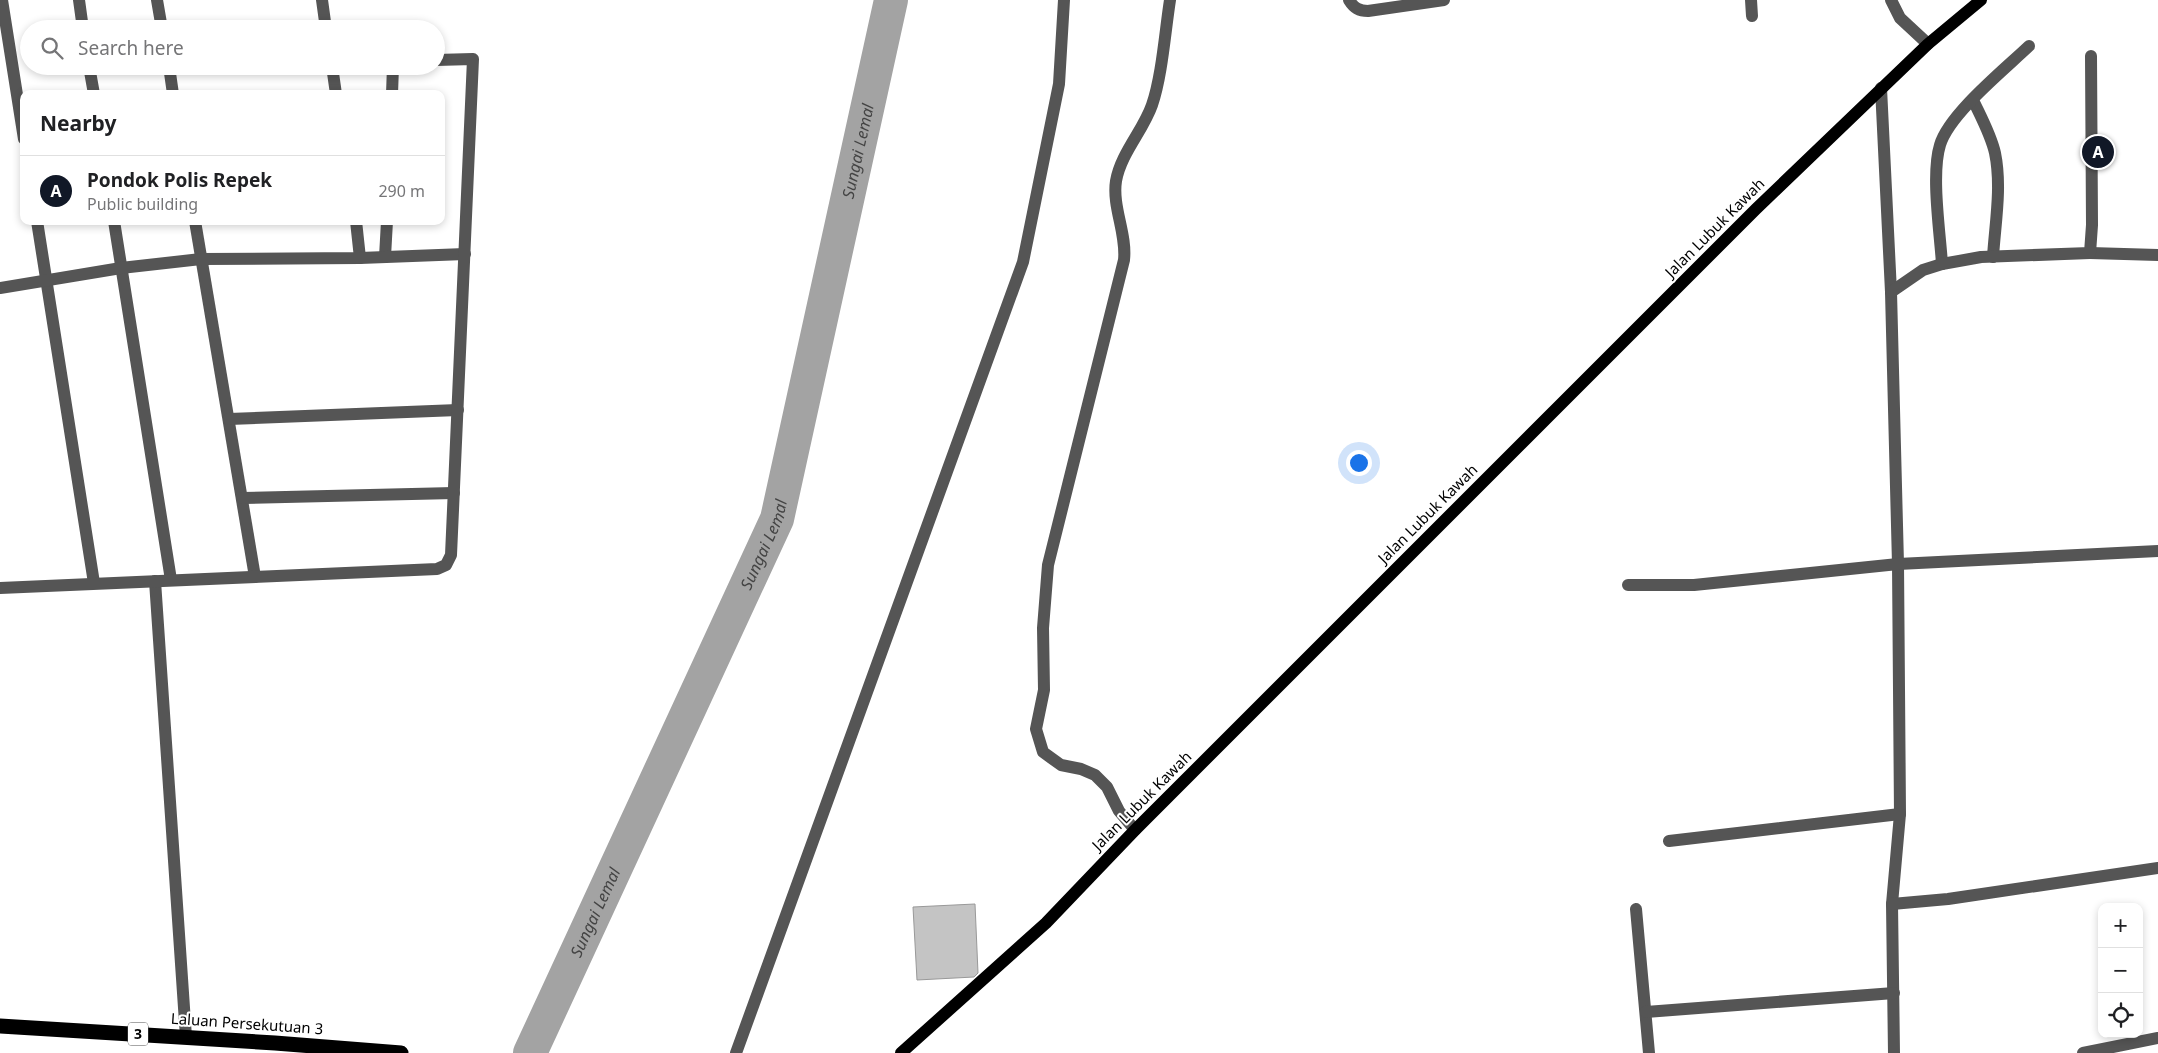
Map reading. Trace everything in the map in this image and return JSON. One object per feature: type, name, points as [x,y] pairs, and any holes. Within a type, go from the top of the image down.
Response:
[{"type":"highway","name":"Laluan Persekutuan 3","points":[[0,1026],[186,1037],[401,1053]]},
{"type":"main road","name":"Jalan Lubuk Kawah","points":[[901,1053],[1046,923],[1521,443],[1881,88],[1928,44],[1981,0]]},
{"type":"street","points":[[2,0],[20,114]]},
{"type":"street","points":[[79,0],[82,20]]},
{"type":"street","points":[[157,0],[160,20]]},
{"type":"street","points":[[322,0],[325,20]]},
{"type":"street","points":[[736,1053],[1022,262],[1059,84],[1064,0]]},
{"type":"street","points":[[1136,830],[1119,812],[1107,788],[1095,775],[1081,769],[1061,765],[1042,752],[1036,728],[1044,690],[1042,628],[1048,564],[1124,260],[1124,238],[1116,194],[1116,181],[1128,152],[1152,105],[1170,0]]},
{"type":"street","points":[[1349,0],[1354,7],[1361,11],[1382,10],[1444,0]]},
{"type":"street","points":[[1751,0],[1752,16]]},
{"type":"street","points":[[1891,0],[1900,18],[1928,44]]},
{"type":"street","points":[[1942,264],[1937,159],[1945,134],[1973,100],[2029,46]]},
{"type":"street","points":[[2090,253],[2092,225],[2091,56]]},
{"type":"street","points":[[0,588],[437,569],[446,565],[451,555],[473,59],[445,60]]},
{"type":"street","points":[[91,75],[93,90]]},
{"type":"street","points":[[170,75],[172,90]]},
{"type":"street","points":[[333,75],[335,90]]},
{"type":"street","points":[[392,90],[393,75]]},
{"type":"street","points":[[1881,88],[1891,292],[1898,564],[1900,814],[1892,904],[1894,1053]]},
{"type":"street","points":[[1973,100],[1992,143],[1997,162],[1998,187],[1993,257]]},
{"type":"street","points":[[38,225],[94,584]]},
{"type":"street","points":[[115,225],[171,580]]},
{"type":"street","points":[[196,225],[255,577]]},
{"type":"street","points":[[356,225],[360,258]]},
{"type":"street","points":[[385,258],[387,225]]},
{"type":"street","points":[[1891,292],[1923,270],[1942,264],[1993,257],[2090,253],[2158,254]]},
{"type":"street","points":[[0,288],[121,268],[201,259],[385,258],[465,254]]},
{"type":"street","points":[[229,419],[458,410]]},
{"type":"street","points":[[242,498],[454,493]]},
{"type":"street","points":[[1628,585],[1694,585],[1898,564],[2158,551]]},
{"type":"street","points":[[155,581],[186,1037]]},
{"type":"street","points":[[1669,841],[1900,814]]},
{"type":"street","points":[[1892,904],[1948,900],[2158,868]]},
{"type":"street","points":[[1636,909],[1649,1053]]},
{"type":"street","points":[[1646,1012],[1894,993]]},
{"type":"street","points":[[2082,1053],[2158,1038]]},
{"type":"building","points":[[975,904],[978,973],[974,977],[917,980],[913,907]]},
{"type":"waterway","name":"Sungai Lemal","points":[[530,1053],[777,519],[891,0]]},
{"type":"place","name":"Pondok Polis Repek","points":[[2098,152]]}]
